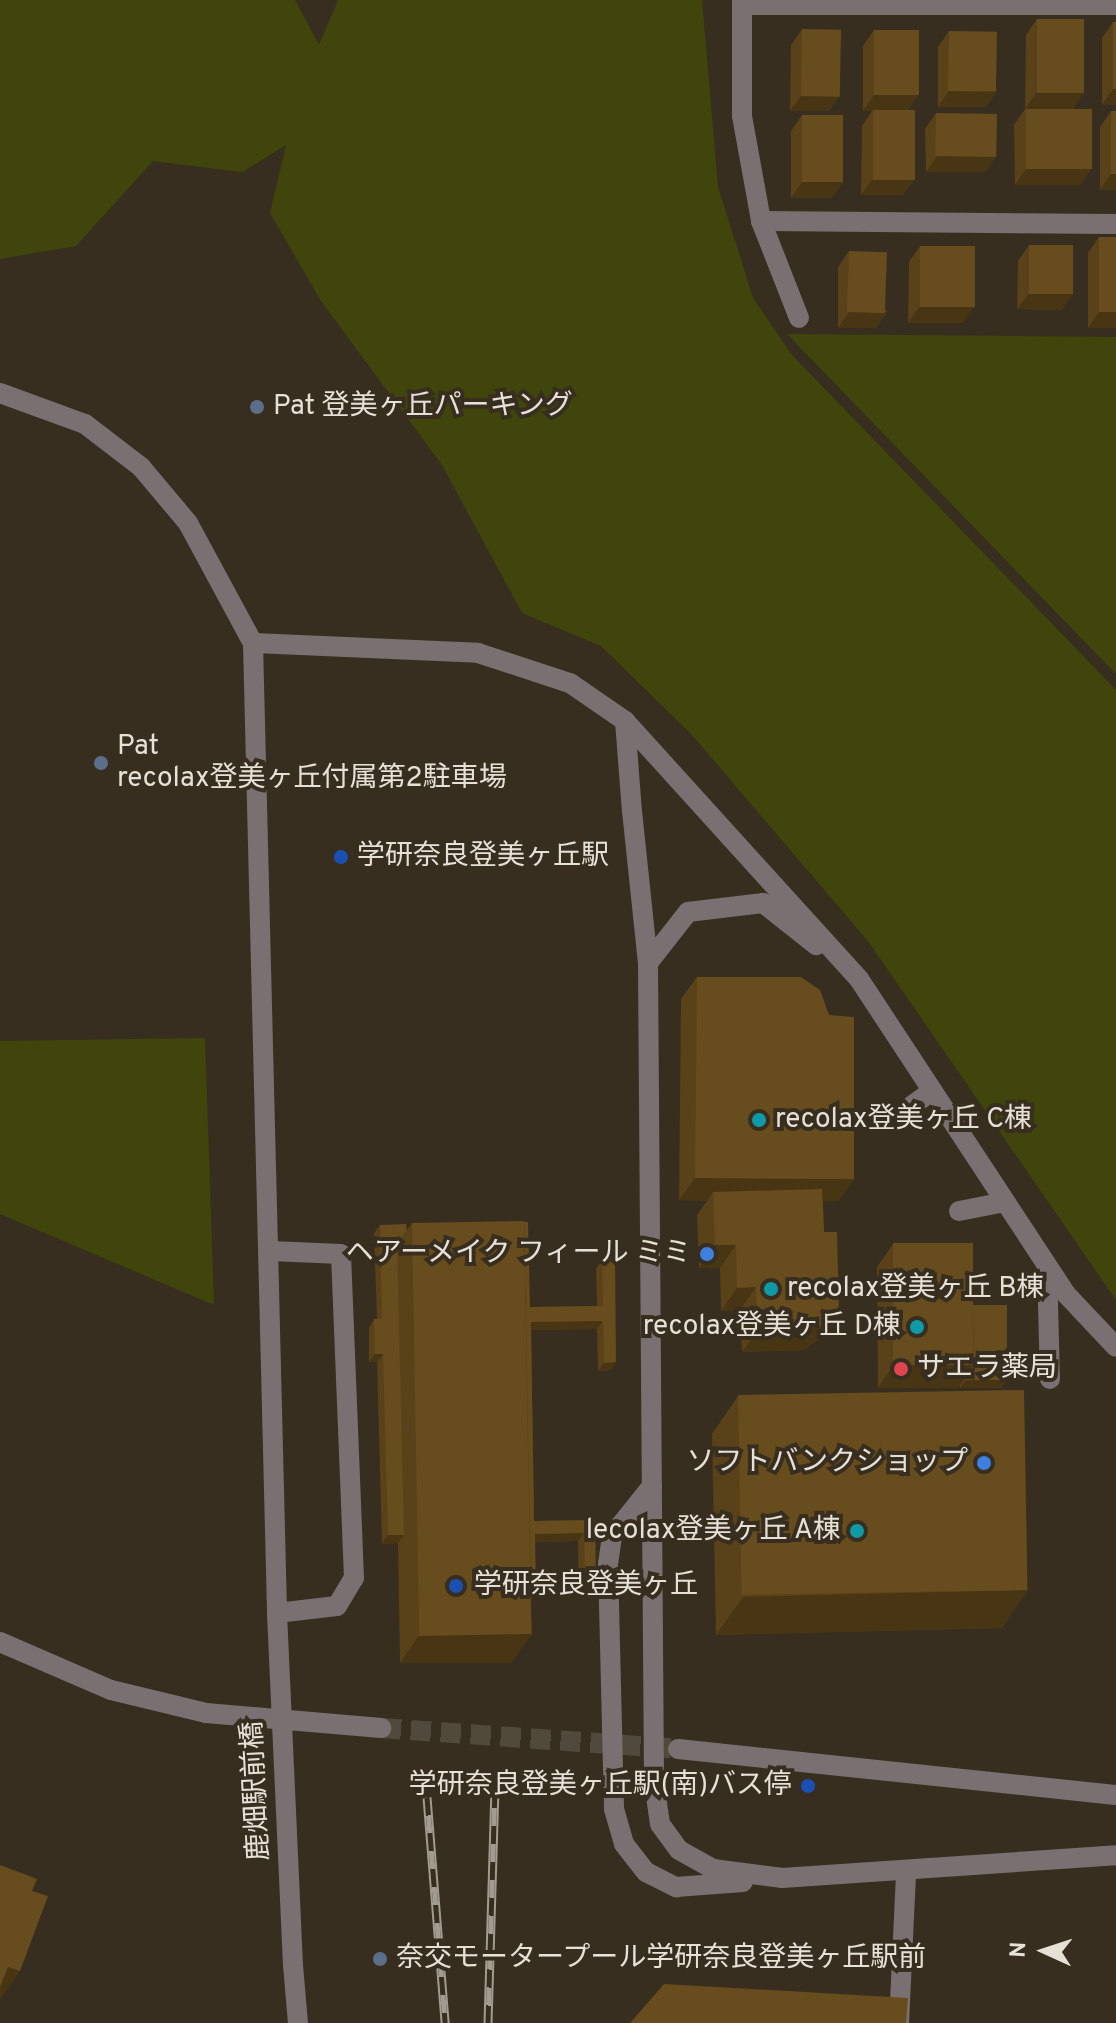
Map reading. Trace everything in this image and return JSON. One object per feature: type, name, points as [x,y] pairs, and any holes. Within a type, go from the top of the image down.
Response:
[{"type":"street","points":[[799,318],[761,221],[742,116],[742,2],[1116,5]]},
{"type":"street","points":[[761,221],[1116,224]]},
{"type":"street","points":[[0,393],[85,424],[141,467],[188,523],[253,643],[478,653],[570,683],[625,721],[859,979],[1047,1266],[1116,1347]]},
{"type":"street","name":"鹿畑駅前橋","points":[[253,643],[277,1613],[298,2023]]},
{"type":"street","points":[[625,721],[648,963],[652,1486],[660,1824],[679,1850],[713,1869],[782,1878]]},
{"type":"street","points":[[648,963],[688,912],[763,903],[859,979]]},
{"type":"street","points":[[903,1112],[932,1091]]},
{"type":"street","points":[[959,1211],[1005,1202]]},
{"type":"street","points":[[270,1251],[341,1254],[354,1578],[337,1606],[277,1613]]},
{"type":"street","points":[[1047,1266],[1050,1379]]},
{"type":"street","points":[[652,1486],[612,1536],[608,1563],[610,1767],[624,1844],[646,1872],[676,1887],[782,1878],[906,1874],[1116,1855]]},
{"type":"street","points":[[0,1642],[111,1690],[206,1713],[381,1728]]},
{"type":"street","points":[[678,1749],[1116,1795]]},
{"type":"street","points":[[899,2023],[906,1874]]},
{"type":"street","points":[[905,1914],[906,2023]]},
{"type":"green space","points":[[0,0],[295,0],[319,45],[338,0],[702,0],[718,187],[753,298],[792,355],[1116,690],[1116,1300],[868,941],[692,735],[601,646],[522,613],[442,465],[321,301],[270,213],[286,145],[242,172],[153,161],[76,246],[0,259]]},
{"type":"green space","points":[[787,334],[1116,337],[1116,674]]},
{"type":"green space","points":[[205,1038],[214,1305],[0,1214],[0,1041]]},
{"type":"building","points":[[1037,19],[1084,19],[1084,93],[1037,93]]},
{"type":"building","points":[[1113,22],[1116,22],[1116,89],[1113,89]]},
{"type":"building","points":[[802,29],[841,30],[840,97],[801,96]]},
{"type":"building","points":[[874,30],[919,30],[919,95],[874,95]]},
{"type":"building","points":[[949,31],[997,32],[996,92],[948,91]]},
{"type":"building","points":[[1026,109],[1092,109],[1092,169],[1026,169]]},
{"type":"building","points":[[873,110],[915,110],[915,180],[873,180]]},
{"type":"building","points":[[1111,111],[1116,111],[1116,174],[1111,174]]},
{"type":"building","points":[[936,113],[997,114],[996,157],[935,156]]},
{"type":"building","points":[[802,115],[843,115],[843,182],[802,182]]},
{"type":"building","points":[[1099,237],[1116,237],[1116,312],[1099,312]]},
{"type":"building","points":[[1029,245],[1073,245],[1073,294],[1029,294]]},
{"type":"building","points":[[920,246],[975,246],[975,307],[920,307]]},
{"type":"building","points":[[849,251],[887,252],[885,313],[847,312]]},
{"type":"building","name":"recolax登美ヶ丘 C棟","points":[[697,977],[801,977],[820,990],[829,1015],[854,1017],[854,1179],[695,1178]]},
{"type":"building","name":"recolax登美ヶ丘 B棟","points":[[822,1189],[824,1232],[837,1232],[839,1313],[820,1327],[758,1329],[756,1287],[737,1288],[736,1245],[715,1245],[713,1192]]},
{"type":"building","points":[[524,1221],[531,1634],[419,1636],[412,1223]]},
{"type":"building","points":[[524,1222],[528,1222],[530,1307],[603,1306],[602,1260],[615,1260],[616,1362],[604,1363],[603,1321],[531,1322],[534,1521],[595,1520],[596,1576],[585,1577],[584,1533],[535,1534],[536,1588],[531,1588]]},
{"type":"building","points":[[406,1224],[407,1230],[397,1244],[404,1535],[388,1535],[383,1354],[375,1354],[374,1319],[382,1319],[380,1225]]},
{"type":"building","name":"recolax登美ヶ丘 D棟","points":[[893,1243],[973,1243],[973,1365],[893,1365]]},
{"type":"building","points":[[973,1305],[1007,1305],[1007,1380],[966,1380],[974,1365]]},
{"type":"building","name":"lecolax登美ヶ丘 A棟","points":[[1024,1390],[1027,1590],[742,1595],[738,1395]]},
{"type":"building","points":[[0,1865],[37,1879],[32,1891],[48,1896],[20,1971],[8,1967],[0,1987]]},
{"type":"building","points":[[664,1984],[908,1998],[906,2023],[630,2023]]},
{"type":"tunnel","points":[[381,1728],[678,1749]]},
{"type":"railway","points":[[488,2023],[495,1792]]},
{"type":"railway","points":[[427,1797],[445,2023]]},
{"type":"place","name":"Pat 登美ヶ丘パーキング","points":[[257,407]]},
{"type":"place","name":"Pat recolax登美ヶ丘付属第2駐車場","points":[[101,763]]},
{"type":"place","name":"学研奈良登美ヶ丘駅","points":[[341,857]]},
{"type":"place","name":"recolax登美ヶ丘 C棟","points":[[759,1120]]},
{"type":"place","name":"ヘアーメイク フィール ミミ","points":[[707,1254]]},
{"type":"place","name":"recolax登美ヶ丘 B棟","points":[[771,1289]]},
{"type":"place","name":"recolax登美ヶ丘 D棟","points":[[917,1327]]},
{"type":"place","name":"サエラ薬局","points":[[901,1369]]},
{"type":"place","name":"ソフトバンクショップ","points":[[984,1463]]},
{"type":"place","name":"lecolax登美ヶ丘 A棟","points":[[857,1531]]},
{"type":"place","name":"学研奈良登美ヶ丘","points":[[456,1586]]},
{"type":"place","name":"学研奈良登美ヶ丘駅(南)バス停","points":[[808,1786]]},
{"type":"place","name":"奈交モータープール学研奈良登美ヶ丘駅前","points":[[380,1959]]}]
